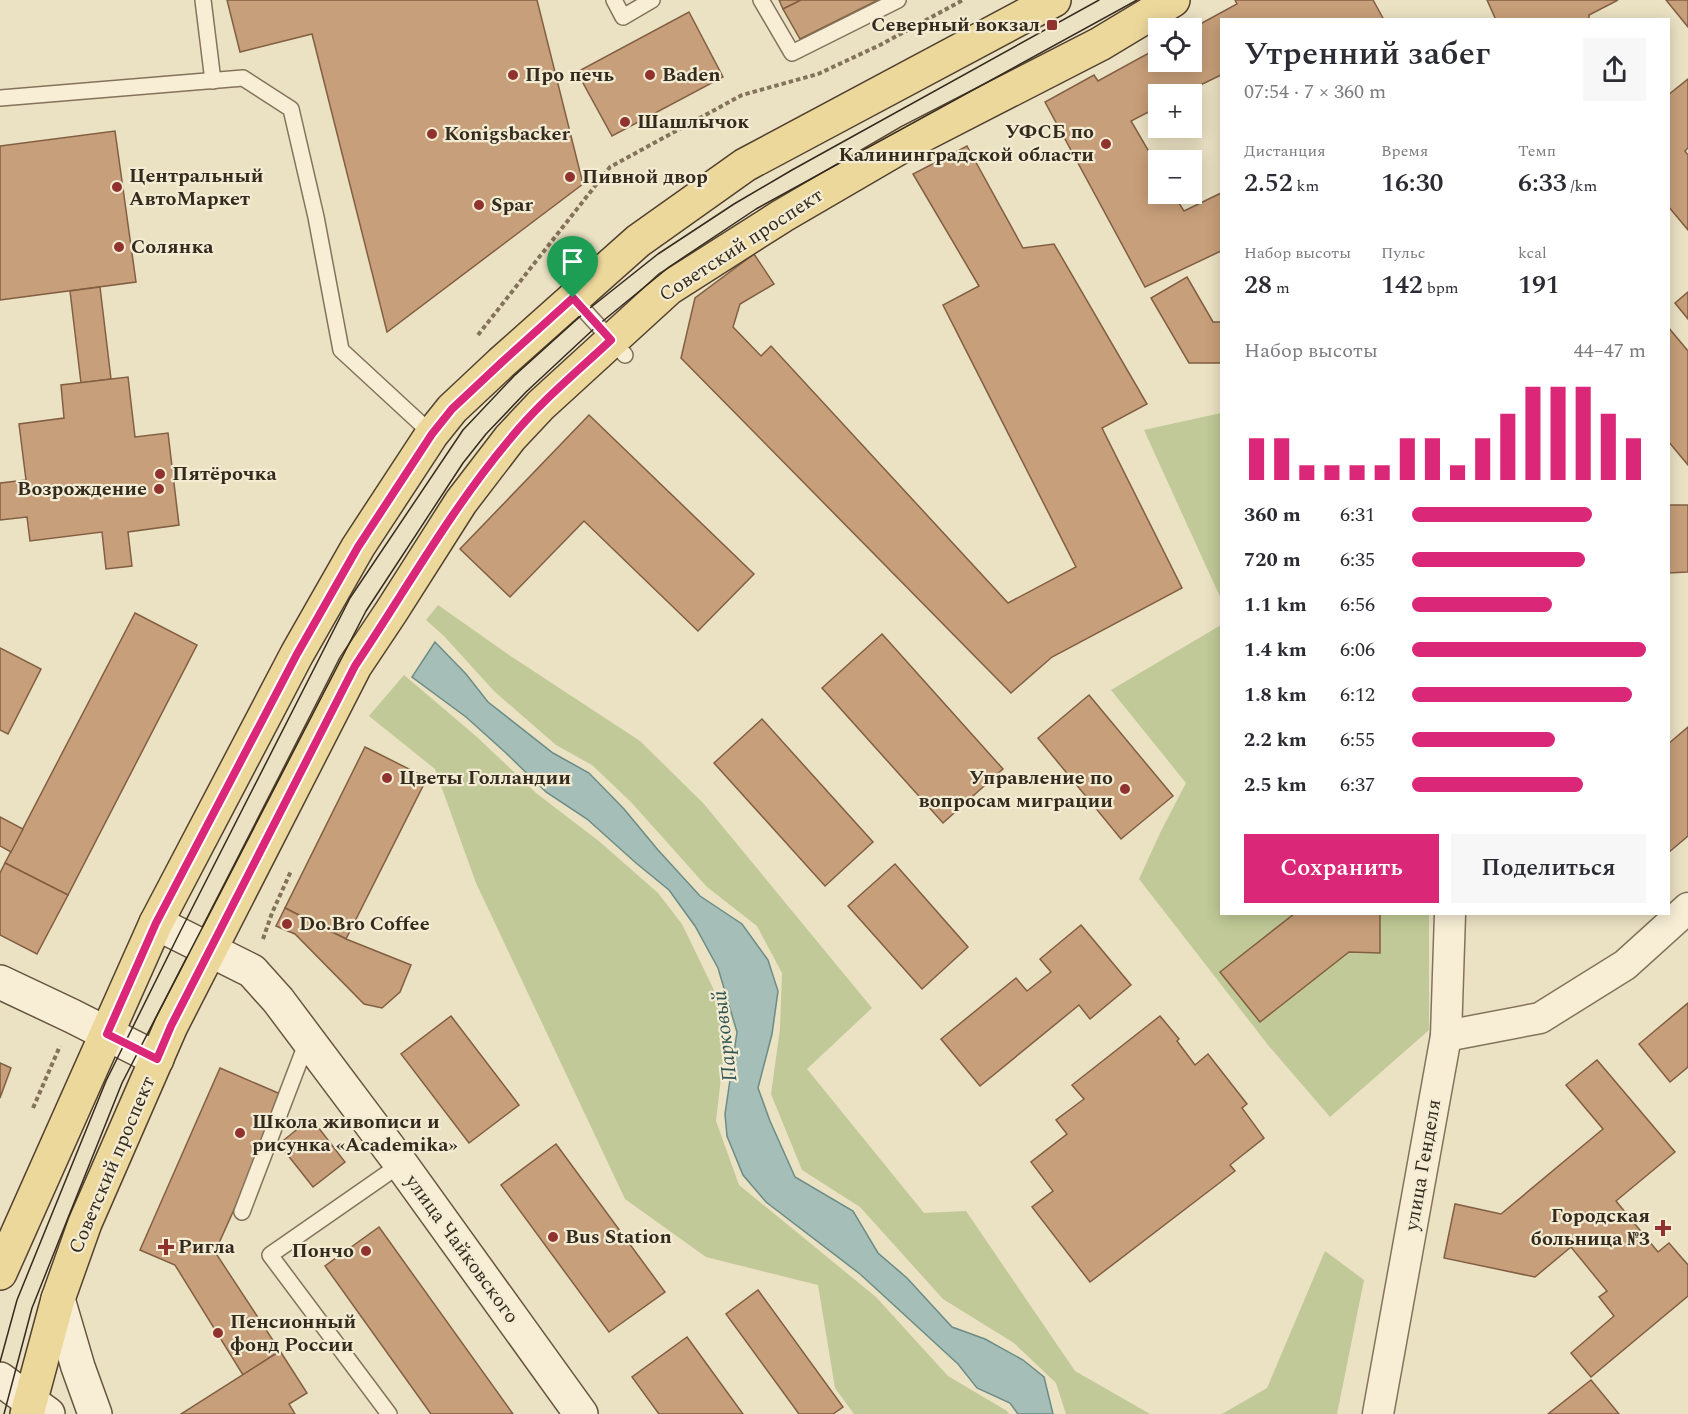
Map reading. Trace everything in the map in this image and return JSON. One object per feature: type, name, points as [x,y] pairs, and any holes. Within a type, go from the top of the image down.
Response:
[{"type":"main road","points":[[0,1274],[156,923],[297,654],[358,547],[432,434],[452,409],[638,241],[745,165],[1054,0]]},
{"type":"main road","name":"Советский проспект","points":[[35,1409],[58,1299],[85,1223],[171,1026],[355,666],[461,502],[510,438],[541,405],[618,347],[669,288],[782,216],[909,142],[1100,44],[1173,0]]},
{"type":"street","points":[[1446,1036],[1539,1018],[1625,965],[1688,908]]},
{"type":"street","name":"улица Генделя","points":[[1378,1414],[1446,1036],[1450,915]]},
{"type":"street","name":"улица Чайковского","points":[[156,923],[252,971],[278,1000],[401,1164],[581,1414]]},
{"type":"street","points":[[0,982],[157,1059]]},
{"type":"street","points":[[58,1299],[95,1414]]},
{"type":"street","points":[[0,1379],[35,1409]]},
{"type":"lane","points":[[203,0],[213,81]]},
{"type":"lane","points":[[614,0],[623,17],[652,0]]},
{"type":"lane","points":[[761,0],[792,53],[898,0]]},
{"type":"lane","points":[[0,98],[243,78],[291,109],[316,217],[341,350],[432,434]]},
{"type":"lane","points":[[573,298],[618,347]]},
{"type":"lane","points":[[242,1212],[308,1039]]},
{"type":"lane","points":[[389,1414],[270,1255],[401,1164]]},
{"type":"green space","points":[[1220,413],[1220,597],[1144,430]]},
{"type":"green space","points":[[438,605],[509,655],[640,741],[704,804],[872,1008],[807,1069],[924,1213],[966,1211],[1075,1371],[1150,1414],[1066,1414],[1056,1383],[1014,1343],[943,1299],[860,1207],[802,1170],[771,1094],[780,1029],[782,973],[757,926],[707,887],[631,802],[592,765],[556,745],[494,691],[444,636],[426,620]]},
{"type":"green space","points":[[1220,626],[1220,915],[1429,915],[1429,1030],[1330,1117],[1268,1045],[1139,879],[1186,783],[1111,690]]},
{"type":"green space","points":[[404,675],[477,737],[536,793],[600,842],[658,893],[682,924],[713,988],[726,1034],[716,1121],[739,1185],[876,1297],[948,1376],[1009,1414],[854,1414],[835,1388],[818,1285],[706,1257],[625,1199],[476,883],[435,769],[369,716]]},
{"type":"green space","points":[[1325,1251],[1364,1280],[1337,1414],[1222,1414],[1267,1388]]},
{"type":"water","points":[[435,642],[466,674],[488,702],[553,753],[589,773],[624,809],[700,896],[742,924],[768,960],[778,991],[772,1034],[758,1088],[795,1177],[853,1211],[878,1253],[907,1278],[952,1327],[985,1339],[1023,1360],[1044,1377],[1053,1414],[1018,1414],[1010,1403],[977,1388],[958,1364],[860,1274],[766,1202],[743,1175],[727,1136],[725,1114],[737,1032],[718,968],[695,926],[669,890],[587,819],[546,792],[466,717],[412,677]]},
{"type":"building","points":[[227,0],[537,0],[583,184],[387,332],[312,34],[240,52]]},
{"type":"building","points":[[779,0],[801,0],[783,9]]},
{"type":"building","points":[[801,0],[878,0],[800,39],[783,9]]},
{"type":"building","name":"УФСБ по Калининградской области","points":[[1235,0],[1373,0],[1383,18],[1220,18],[1220,75],[1202,84],[1148,84],[1148,112],[1131,121],[1148,150],[1148,204],[1179,204],[1184,211],[1220,193],[1220,251],[1145,287],[1045,102],[1094,75],[1098,81],[1148,54],[1148,72],[1202,72],[1202,23],[1237,4]]},
{"type":"building","points":[[1487,0],[1618,0],[1589,15],[1589,18],[1495,18]]},
{"type":"building","points":[[1666,0],[1688,0],[1688,27]]},
{"type":"building","name":"Baden","points":[[689,12],[723,77],[612,136],[577,72]]},
{"type":"building","points":[[1688,79],[1688,148],[1685,151],[1688,155],[1688,230],[1670,208],[1670,93]]},
{"type":"building","points":[[115,131],[136,282],[0,300],[0,146]]},
{"type":"building","points":[[967,146],[1023,248],[1054,244],[1147,404],[1102,428],[1182,588],[1052,657],[1011,693],[681,358],[695,298],[754,254],[774,284],[740,304],[733,327],[761,356],[771,346],[1008,603],[1076,567],[943,305],[979,286],[913,174]]},
{"type":"building","points":[[1187,277],[1213,322],[1220,322],[1220,363],[1189,363],[1151,298]]},
{"type":"building","points":[[100,287],[111,379],[81,383],[70,291]]},
{"type":"building","points":[[1688,292],[1688,319],[1675,303]]},
{"type":"building","points":[[1670,329],[1688,351],[1688,465],[1670,443]]},
{"type":"building","points":[[128,377],[135,437],[168,433],[179,525],[128,532],[132,566],[106,569],[102,532],[30,541],[27,517],[0,520],[0,483],[26,480],[19,424],[64,418],[61,385]]},
{"type":"building","points":[[589,415],[754,574],[698,631],[584,521],[510,597],[460,549]]},
{"type":"building","points":[[1670,505],[1688,505],[1688,572],[1670,573]]},
{"type":"building","points":[[135,613],[197,645],[68,895],[5,863]]},
{"type":"building","points":[[882,634],[1003,769],[943,823],[822,688]]},
{"type":"building","points":[[0,648],[41,669],[8,734],[0,730]]},
{"type":"building","points":[[1089,695],[1173,796],[1121,839],[1038,738]]},
{"type":"building","points":[[762,719],[873,842],[825,886],[714,763]]},
{"type":"building","points":[[1688,727],[1688,836],[1670,851],[1670,742]]},
{"type":"building","points":[[365,747],[427,778],[346,939],[285,908]]},
{"type":"building","points":[[0,817],[23,829],[11,852],[0,846]]},
{"type":"building","points":[[5,863],[68,895],[37,954],[0,935],[0,873]]},
{"type":"building","points":[[895,864],[968,947],[922,989],[848,906]]},
{"type":"building","points":[[285,908],[346,939],[411,965],[400,992],[382,1008],[364,1004],[295,934],[276,926]]},
{"type":"building","points":[[1293,915],[1380,915],[1380,953],[1349,952],[1260,1022],[1220,972]]},
{"type":"building","points":[[1081,925],[1131,985],[1090,1019],[1079,1005],[980,1086],[941,1039],[1016,978],[1027,991],[1051,972],[1040,959]]},
{"type":"building","points":[[1688,1003],[1688,1067],[1670,1082],[1639,1044]]},
{"type":"building","points":[[451,1016],[519,1105],[469,1143],[401,1054]]},
{"type":"building","points":[[1160,1016],[1179,1039],[1177,1041],[1195,1065],[1208,1054],[1247,1104],[1242,1108],[1264,1138],[1230,1165],[1235,1171],[1090,1282],[1032,1207],[1053,1191],[1031,1162],[1067,1134],[1056,1120],[1084,1099],[1072,1085]]},
{"type":"building","points":[[1597,1060],[1675,1152],[1616,1201],[1658,1252],[1669,1243],[1688,1265],[1688,1296],[1591,1377],[1571,1353],[1614,1316],[1599,1297],[1607,1291],[1571,1247],[1535,1277],[1444,1258],[1455,1204],[1501,1214],[1603,1129],[1566,1085]]},
{"type":"building","points":[[0,1063],[11,1068],[0,1098]]},
{"type":"building","points":[[220,1068],[285,1096],[215,1252],[280,1351],[243,1375],[175,1265],[140,1250]]},
{"type":"building","points":[[311,1118],[345,1162],[313,1187],[279,1144]]},
{"type":"building","points":[[556,1144],[665,1292],[609,1332],[501,1185]]},
{"type":"building","points":[[379,1227],[513,1414],[431,1414],[325,1266]]},
{"type":"building","points":[[758,1290],[843,1407],[833,1414],[799,1414],[726,1314]]},
{"type":"building","points":[[687,1337],[743,1414],[659,1414],[632,1377]]},
{"type":"building","points":[[280,1351],[307,1393],[289,1404],[295,1414],[181,1414]]},
{"type":"building","points":[[1591,1380],[1619,1414],[1548,1414]]},
{"type":"tram line","points":[[0,1362],[17,1300],[106,1081],[179,934],[350,598],[463,430],[514,376],[585,312],[658,254],[734,204],[792,170],[1099,0]]},
{"type":"tram line","points":[[4,1414],[32,1308],[122,1083],[366,611],[463,463],[486,434],[526,392],[598,325],[669,267],[756,209],[1137,0]]},
{"type":"place","name":"Северный вокзал","points":[[1052,25]]},
{"type":"place","name":"Про печь","points":[[513,75]]},
{"type":"place","name":"Baden","points":[[650,75]]},
{"type":"place","name":"Шашлычок","points":[[625,122]]},
{"type":"place","name":"Konigsbacker","points":[[432,134]]},
{"type":"place","name":"УФСБ по Калининградской области","points":[[1106,144]]},
{"type":"place","name":"Пивной двор","points":[[570,177]]},
{"type":"place","name":"Центральный АвтоМаркет","points":[[117,187]]},
{"type":"place","name":"Spar","points":[[479,205]]},
{"type":"place","name":"Солянка","points":[[119,247]]},
{"type":"place","name":"Пятёрочка","points":[[160,474]]},
{"type":"place","name":"Возрождение","points":[[159,489]]},
{"type":"place","name":"Цветы Голландии","points":[[387,778]]},
{"type":"place","name":"Управление по вопросам миграции","points":[[1125,789]]},
{"type":"place","name":"Do.Bro Coffee","points":[[287,924]]},
{"type":"place","name":"Школа живописи и рисунка «Academika»","points":[[240,1133]]},
{"type":"place","name":"Городская больница №3","points":[[1663,1228]]},
{"type":"place","name":"Bus Station","points":[[553,1237]]},
{"type":"place","name":"Ригла","points":[[166,1247]]},
{"type":"place","name":"Пончо","points":[[366,1251]]},
{"type":"place","name":"Пенсионный фонд России","points":[[218,1333]]},
{"type":"route","points":[[573,298],[611,340],[541,405],[510,438],[461,502],[355,666],[171,1026],[157,1059],[107,1034],[156,923],[297,654],[358,547],[432,434],[452,409],[573,298]]},
{"type":"water label","name":"Парковый","points":[[725,1036]]}]
